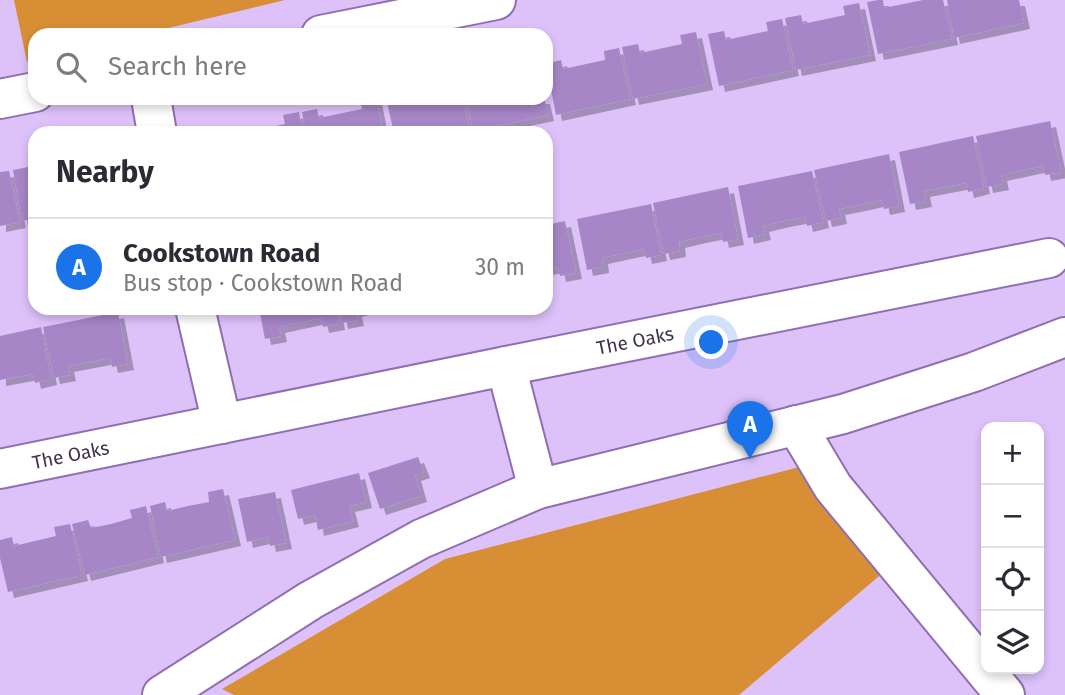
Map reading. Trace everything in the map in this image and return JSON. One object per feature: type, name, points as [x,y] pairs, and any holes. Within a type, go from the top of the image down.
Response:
[{"type":"street","points":[[350,28],[440,6],[496,0]]},
{"type":"street","points":[[0,99],[28,93]]},
{"type":"street","points":[[151,105],[156,126]]},
{"type":"street","name":"The Oaks","points":[[0,469],[1049,258]]},
{"type":"street","points":[[197,315],[222,424]]},
{"type":"street","points":[[162,695],[311,600],[409,546],[538,489],[843,414],[974,372],[1065,337]]},
{"type":"street","points":[[506,366],[538,489]]},
{"type":"street","points":[[796,425],[833,487],[1005,695]]},
{"type":"shaded area","points":[[14,0],[285,0],[168,28],[28,28],[27,62]]},
{"type":"shaded area","points":[[826,460],[911,549],[739,695],[234,695],[222,689],[445,559]]},
{"type":"building","points":[[883,0],[884,8],[923,0],[943,0],[952,39],[878,54],[867,2]]},
{"type":"building","points":[[947,0],[1019,0],[1024,23],[954,38]]},
{"type":"building","points":[[859,3],[870,55],[796,70],[785,18],[801,15],[803,24],[845,15],[843,6]]},
{"type":"building","points":[[782,19],[793,70],[719,86],[708,34],[724,31],[726,40],[768,31],[766,22]]},
{"type":"building","points":[[696,32],[707,84],[633,99],[622,47],[638,44],[640,53],[682,44],[680,35]]},
{"type":"building","points":[[619,48],[630,99],[556,115],[553,100],[553,62],[561,60],[563,69],[605,60],[604,51]]},
{"type":"building","points":[[361,105],[377,105],[382,126],[305,126],[302,112],[317,109],[319,118],[362,109]]},
{"type":"building","points":[[388,105],[464,105],[469,126],[392,126]]},
{"type":"building","points":[[468,105],[546,105],[548,115],[496,126],[472,126]]},
{"type":"building","points":[[299,112],[302,126],[276,126],[285,124],[283,115]]},
{"type":"building","points":[[1050,121],[1061,172],[1045,175],[1043,166],[1001,175],[1003,184],[987,187],[976,136]]},
{"type":"building","points":[[973,136],[984,188],[968,192],[966,183],[924,191],[926,201],[910,204],[899,152]]},
{"type":"building","points":[[889,154],[899,206],[884,209],[882,200],[839,209],[841,218],[826,221],[814,170]]},
{"type":"building","points":[[28,167],[28,220],[22,221],[13,170]]},
{"type":"building","points":[[9,171],[20,222],[0,226],[0,172]]},
{"type":"building","points":[[812,171],[823,222],[807,226],[805,217],[784,221],[763,226],[765,234],[748,238],[738,186]]},
{"type":"building","points":[[728,187],[738,239],[723,242],[721,233],[700,237],[679,242],[680,251],[664,254],[653,203]]},
{"type":"building","points":[[651,204],[661,255],[646,258],[644,249],[602,258],[603,267],[587,270],[577,219]]},
{"type":"building","points":[[565,221],[576,273],[560,276],[558,267],[553,268],[553,224]]},
{"type":"building","points":[[103,315],[119,315],[128,364],[112,367],[110,358],[68,366],[70,375],[54,378],[43,327]]},
{"type":"building","points":[[260,315],[337,315],[339,324],[323,327],[321,318],[279,327],[281,336],[265,339]]},
{"type":"building","points":[[340,315],[357,315],[358,320],[342,323]]},
{"type":"building","points":[[41,327],[51,379],[35,383],[33,374],[0,380],[0,336]]},
{"type":"building","points":[[418,457],[424,472],[415,475],[421,496],[380,509],[368,473]]},
{"type":"building","points":[[359,473],[366,502],[349,506],[353,521],[318,530],[315,515],[298,519],[291,490]]},
{"type":"building","points":[[223,489],[235,540],[161,557],[150,506],[165,502],[167,511],[209,502],[208,492]]},
{"type":"building","points":[[275,492],[286,543],[270,546],[268,537],[247,542],[238,499]]},
{"type":"building","points":[[146,506],[158,557],[85,575],[72,524],[88,520],[91,528],[111,524],[132,518],[130,510]]},
{"type":"building","points":[[70,524],[82,575],[8,592],[0,558],[0,540],[12,537],[14,546],[56,536],[54,527]]},
{"type":"place","name":"Cookstown Road","points":[[750,459]]}]
